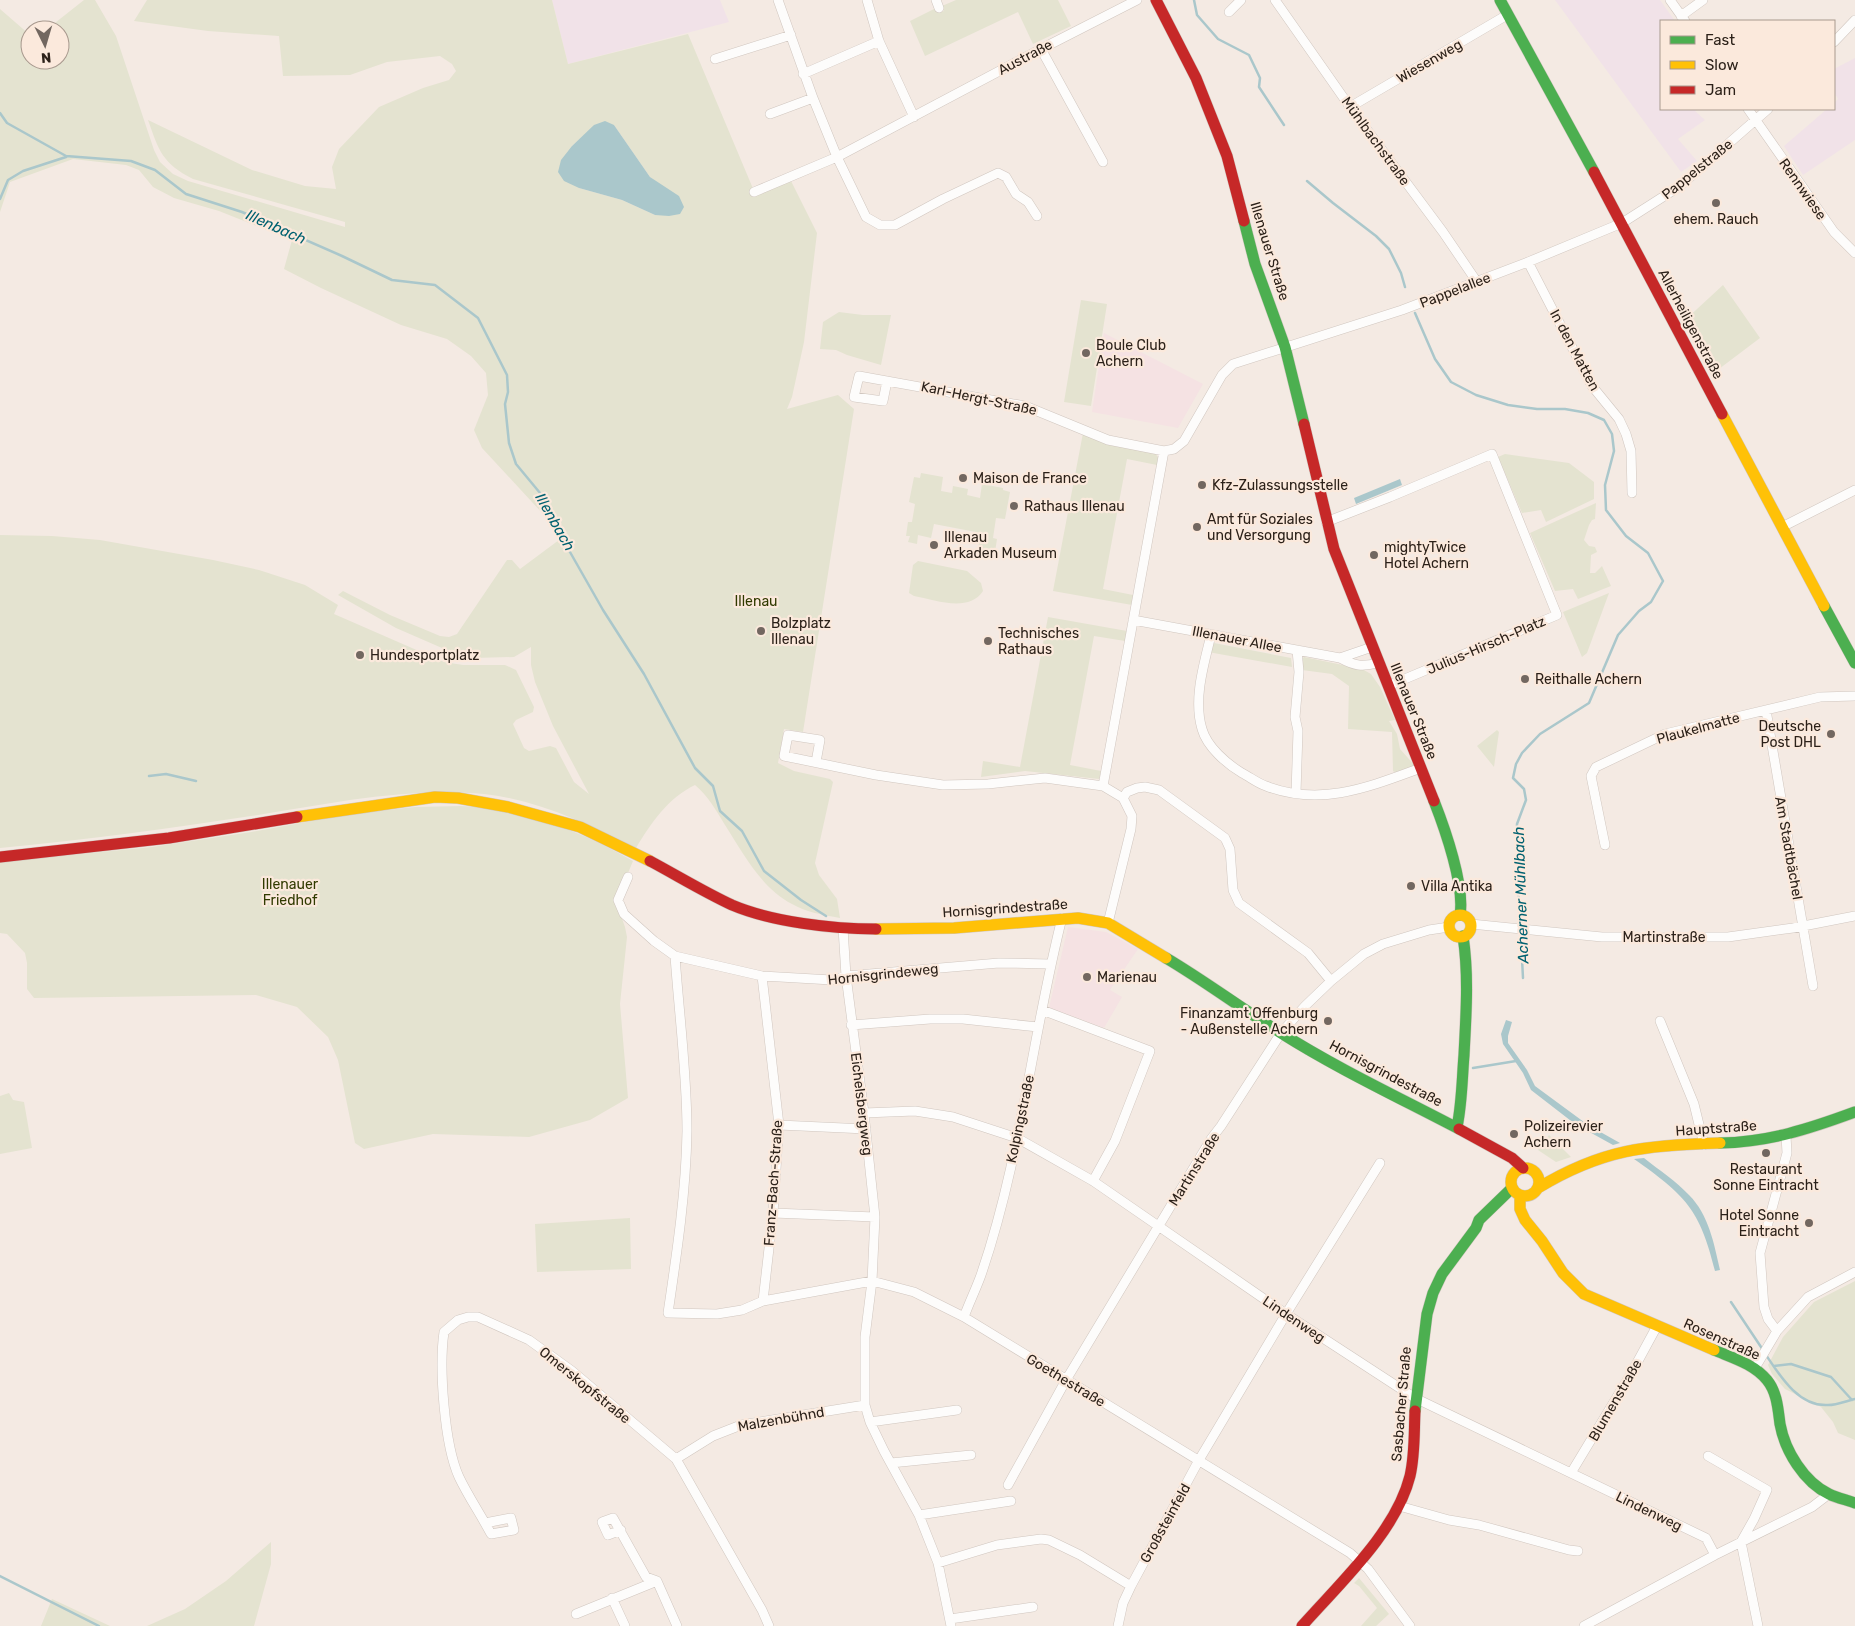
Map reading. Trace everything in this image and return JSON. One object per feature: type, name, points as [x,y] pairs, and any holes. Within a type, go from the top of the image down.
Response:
[{"type":"main road","name":"Illenauer Straße","points":[[1156,0],[1196,78],[1227,156],[1255,264],[1285,347],[1326,522],[1337,557],[1378,663],[1444,826],[1457,876],[1460,915]]},
{"type":"main road","name":"Allerheiligenstraße","points":[[1500,0],[1622,223],[1660,298],[1855,663]]},
{"type":"main road","name":"Hornisgrindestraße","points":[[0,857],[169,838],[339,810],[435,798],[458,798],[508,806],[580,827],[629,850],[733,905],[773,918],[843,928],[954,928],[1062,918],[1078,918],[1108,923],[1203,980],[1281,1033],[1330,1061],[1457,1127],[1512,1158],[1523,1168]]},
{"type":"main road","points":[[1460,915],[1467,917],[1471,924],[1469,932],[1463,936],[1454,934],[1449,927],[1451,920],[1460,915]]},
{"type":"main road","points":[[1457,1127],[1467,1008],[1463,936]]},
{"type":"main road","name":"Hauptstraße","points":[[1536,1174],[1578,1166],[1628,1151],[1756,1141],[1786,1136],[1855,1112]]},
{"type":"main road","name":"Hornisgrindestraße","points":[[1482,1142],[1487,1149],[1506,1165],[1513,1175]]},
{"type":"main road","name":"Hauptstraße","points":[[1538,1188],[1578,1166]]},
{"type":"main road","points":[[1502,1208],[1521,1212],[1520,1194],[1511,1180],[1516,1171],[1523,1168],[1529,1169],[1536,1174],[1538,1188],[1520,1194]]},
{"type":"main road","name":"Sasbacher Straße","points":[[1476,1228],[1483,1226],[1520,1194]]},
{"type":"main road","name":"Sasbacher Straße","points":[[1302,1626],[1382,1535],[1399,1506],[1410,1476],[1413,1457],[1415,1398],[1423,1332],[1434,1293],[1442,1274],[1476,1228],[1479,1220],[1520,1194]]},
{"type":"main road","name":"Rosenstraße","points":[[1520,1194],[1530,1210],[1537,1234]]},
{"type":"main road","name":"Rosenstraße","points":[[1521,1212],[1572,1286],[1584,1294],[1755,1368],[1768,1381],[1775,1394],[1787,1451],[1802,1472],[1829,1494],[1855,1503]]},
{"type":"street","points":[[778,0],[803,74],[838,157],[866,216],[880,225],[895,226],[943,199],[998,172],[1006,178],[1016,194],[1028,202],[1037,216]]},
{"type":"street","points":[[868,0],[879,42],[914,117]]},
{"type":"street","name":"Austraße","points":[[754,192],[838,157],[1040,49],[1138,0]]},
{"type":"street","points":[[1228,12],[1241,0]]},
{"type":"street","name":"Mühlbachstraße","points":[[1275,0],[1477,282]]},
{"type":"street","points":[[1670,0],[1683,18],[1702,0]]},
{"type":"street","name":"Wiesenweg","points":[[1350,106],[1507,14]]},
{"type":"street","points":[[1835,41],[1855,20]]},
{"type":"street","points":[[715,59],[791,35]]},
{"type":"street","points":[[803,74],[879,42]]},
{"type":"street","points":[[1040,49],[1104,162]]},
{"type":"street","points":[[770,114],[813,98]]},
{"type":"street","name":"Rennwiese","points":[[1749,110],[1834,232],[1855,253]]},
{"type":"street","name":"Pappelstraße","points":[[1622,223],[1680,186],[1767,110]]},
{"type":"street","name":"Pappelallee","points":[[1285,347],[1402,310],[1528,262],[1622,223]]},
{"type":"street","name":"In den Matten","points":[[1528,262],[1592,386],[1619,420],[1626,434],[1631,451],[1632,493]]},
{"type":"street","points":[[1102,786],[1164,452],[1174,449],[1184,441],[1222,374],[1233,364],[1285,347]]},
{"type":"street","name":"Karl-Hergt-Straße","points":[[887,381],[1025,406],[1108,440],[1164,452]]},
{"type":"street","name":"Julius-Hirsch-Platz","points":[[1326,522],[1374,504],[1492,454],[1557,615],[1388,686]]},
{"type":"street","points":[[1782,527],[1855,490]]},
{"type":"street","name":"Illenauer Allee","points":[[1133,620],[1340,658],[1351,664],[1365,666],[1378,663]]},
{"type":"street","points":[[1211,635],[1201,680],[1199,705],[1202,730],[1220,758],[1230,766],[1264,786],[1296,793],[1336,795],[1380,784],[1421,768]]},
{"type":"street","name":"Illenauer Allee","points":[[1340,658],[1372,647]]},
{"type":"street","points":[[1296,793],[1298,730],[1295,717],[1299,672],[1297,650]]},
{"type":"street","name":"Plaukelmatte","points":[[1605,845],[1591,776],[1596,767],[1665,734],[1820,697],[1855,696]]},
{"type":"street","name":"Am Stadtbächel","points":[[1766,710],[1813,986]]},
{"type":"street","points":[[816,762],[876,775],[943,785],[988,784],[1045,778],[1102,786],[1123,798],[1132,816],[1131,829],[1108,923]]},
{"type":"street","points":[[1123,798],[1128,792],[1137,788],[1146,787],[1159,790],[1225,838],[1230,849],[1233,890],[1239,903],[1308,953],[1331,981]]},
{"type":"street","name":"Hornisgrindeweg","points":[[628,877],[618,900],[624,914],[654,941],[675,956],[762,976],[832,980],[846,976],[999,963],[1050,964]]},
{"type":"street","name":"Martinstraße","points":[[1471,924],[1602,937],[1736,936],[1803,927],[1855,916]]},
{"type":"street","name":"Kolpingstraße","points":[[964,1317],[981,1276],[1017,1138],[1050,964],[1062,918]]},
{"type":"street","name":"Martinstraße","points":[[1008,1484],[1066,1380],[1158,1226],[1211,1139],[1222,1126],[1281,1033],[1331,981],[1364,954],[1384,944],[1429,930],[1449,927]]},
{"type":"street","name":"Eichelsbergweg","points":[[843,928],[851,1025],[866,1129],[875,1218],[872,1281],[866,1337],[864,1405]]},
{"type":"street","name":"Goethestraße","points":[[675,956],[686,1094],[687,1132],[682,1213],[668,1313],[717,1314],[742,1310],[763,1301],[872,1281],[914,1292],[964,1317],[1331,1540],[1350,1553],[1368,1570],[1410,1626]]},
{"type":"street","name":"Franz-Bach-Straße","points":[[762,976],[779,1125],[773,1213],[763,1301]]},
{"type":"street","points":[[1042,1010],[1150,1051],[1115,1141],[1093,1181]]},
{"type":"street","points":[[851,1025],[930,1018],[963,1019],[1038,1027]]},
{"type":"street","points":[[1660,1022],[1694,1104],[1704,1144]]},
{"type":"street","name":"Lindenweg","points":[[864,1113],[915,1111],[953,1117],[1017,1138],[1093,1181],[1286,1314],[1415,1398],[1706,1538],[1715,1555]]},
{"type":"street","points":[[779,1125],[866,1129]]},
{"type":"street","points":[[1777,1331],[1766,1315],[1764,1307],[1760,1253],[1787,1153],[1786,1136]]},
{"type":"street","name":"Großsteinfeld","points":[[1118,1626],[1123,1603],[1131,1586],[1199,1460],[1286,1314],[1380,1163]]},
{"type":"street","points":[[773,1213],[875,1218]]},
{"type":"street","points":[[1755,1368],[1777,1331],[1808,1297],[1855,1272]]},
{"type":"street","name":"Omerskopfstraße","points":[[486,1523],[459,1478],[453,1461],[443,1384],[442,1348],[444,1332],[458,1320],[468,1316],[489,1321],[529,1340],[572,1370],[676,1459],[762,1610],[769,1626]]},
{"type":"street","name":"Blumenstraße","points":[[1571,1472],[1632,1372],[1656,1326]]},
{"type":"street","points":[[864,1405],[870,1422],[919,1515],[938,1563],[950,1622],[1034,1608]]},
{"type":"street","name":"Malzenbühnd","points":[[676,1459],[713,1436],[741,1425],[864,1405]]},
{"type":"street","points":[[870,1422],[957,1410]]},
{"type":"street","points":[[891,1463],[971,1455]]},
{"type":"street","points":[[1708,1456],[1767,1490],[1741,1542],[1756,1625]]},
{"type":"street","points":[[1584,1626],[1715,1555],[1812,1507],[1829,1494]]},
{"type":"street","points":[[919,1515],[1011,1501]]},
{"type":"street","points":[[1399,1506],[1449,1520],[1479,1524],[1578,1551]]},
{"type":"street","points":[[621,1530],[646,1577],[657,1582],[677,1626]]},
{"type":"street","points":[[938,1563],[996,1545],[1049,1540],[1080,1555],[1131,1586]]},
{"type":"street","points":[[576,1614],[612,1598],[657,1582]]},
{"type":"street","points":[[612,1598],[625,1626]]},
{"type":"shaded area","points":[[552,0],[720,0],[729,22],[568,64]]},
{"type":"shaded area","points":[[1555,0],[1660,0],[1674,20],[1660,20],[1660,110],[1696,110],[1695,111],[1705,120],[1678,139],[1697,161],[1681,172]]},
{"type":"shaded area","points":[[1855,58],[1855,140],[1803,175],[1784,146],[1826,110],[1835,110],[1835,102],[1838,99],[1835,94],[1835,68]]},
{"type":"shaded area","points":[[1104,333],[1203,384],[1178,428],[1092,412]]},
{"type":"shaded area","name":"Marienau","points":[[1068,927],[1106,932],[1138,949],[1110,990],[1122,997],[1104,1028],[1049,1008]]},
{"type":"green space","name":"Illenau","points":[[84,0],[95,0],[116,36],[154,150],[160,162],[173,174],[188,181],[345,227],[345,222],[193,179],[174,167],[163,155],[148,120],[252,170],[305,186],[336,189],[332,167],[339,149],[379,107],[423,88],[449,80],[456,71],[452,64],[440,56],[387,62],[350,75],[283,76],[279,36],[208,31],[134,21],[147,0],[552,0],[568,64],[688,34],[754,191],[789,177],[817,233],[804,342],[792,397],[787,409],[838,395],[854,409],[803,732],[784,729],[778,763],[794,771],[830,779],[833,782],[815,863],[819,875],[837,899],[840,918],[797,907],[771,889],[746,858],[704,794],[695,785],[685,790],[668,804],[636,848],[600,830],[543,807],[504,797],[456,792],[371,797],[162,829],[0,848],[0,535],[52,536],[100,540],[259,570],[305,585],[338,605],[334,614],[444,662],[463,665],[505,665],[516,670],[534,707],[533,712],[516,720],[513,724],[524,748],[529,751],[550,746],[556,748],[574,782],[589,794],[553,726],[535,682],[531,665],[531,647],[514,657],[473,658],[442,648],[396,628],[338,595],[343,591],[390,615],[440,636],[449,637],[457,634],[507,560],[512,560],[520,569],[559,540],[544,515],[482,448],[474,430],[488,395],[486,373],[471,356],[447,339],[401,325],[284,269],[292,240],[219,211],[174,198],[153,187],[139,170],[126,165],[73,159],[10,182],[0,212],[0,9],[20,26],[20,70],[70,70],[70,20],[59,20]],"holes":[[[614,125],[650,177],[662,186],[655,215],[622,200],[579,188],[572,146],[582,137]]]},
{"type":"green space","points":[[956,0],[1058,0],[1071,26],[1033,44],[1018,12],[925,56],[910,21],[936,8],[938,13],[944,11],[942,6]]},
{"type":"green space","points":[[1723,285],[1760,338],[1711,375],[1683,322]]},
{"type":"green space","name":"Boule Club Achern","points":[[1081,300],[1107,304],[1091,406],[1064,402]]},
{"type":"green space","points":[[839,312],[863,315],[891,315],[881,365],[836,350],[820,349],[823,322]]},
{"type":"green space","points":[[1083,433],[1154,452],[1158,457],[1157,465],[1127,459],[1103,589],[1133,595],[1132,605],[1053,591]]},
{"type":"green space","points":[[1505,454],[1569,463],[1594,482],[1594,499],[1546,522],[1541,510],[1522,513],[1498,457]]},
{"type":"green space","points":[[921,473],[943,477],[941,491],[952,493],[953,486],[968,489],[967,495],[980,498],[982,484],[1003,488],[1003,490],[1010,492],[1005,519],[996,518],[993,538],[997,539],[995,552],[978,548],[981,533],[934,524],[931,538],[918,535],[917,544],[908,542],[910,536],[906,536],[908,522],[912,522],[915,504],[909,502],[914,477],[920,478]]},
{"type":"green space","points":[[1596,503],[1595,519],[1589,525],[1584,540],[1589,546],[1595,547],[1597,552],[1591,555],[1590,573],[1595,573],[1602,566],[1611,586],[1578,599],[1573,589],[1555,591],[1530,533]]},
{"type":"green space","points":[[918,561],[967,571],[981,583],[983,591],[977,598],[961,603],[941,602],[914,596],[909,593],[913,565]]},
{"type":"green space","points":[[1609,593],[1587,653],[1582,657],[1563,612]]},
{"type":"green space","points":[[1048,617],[1127,631],[1125,641],[1094,636],[1070,765],[1101,771],[1099,779],[1025,771],[981,777],[983,761],[1020,767]]},
{"type":"green space","points":[[1214,643],[1291,658],[1292,667],[1208,652],[1210,646]]},
{"type":"green space","points":[[1304,657],[1362,669],[1371,674],[1380,687],[1395,720],[1389,721],[1397,734],[1400,749],[1416,767],[1398,774],[1393,771],[1392,732],[1348,729],[1349,686],[1332,674],[1302,670],[1301,660]]},
{"type":"green space","points":[[1497,730],[1499,732],[1494,767],[1477,746]]},
{"type":"green space","name":"Illenauer Friedhof","points":[[461,806],[496,809],[532,817],[584,836],[633,861],[616,902],[627,937],[620,1004],[628,1098],[590,1120],[529,1137],[433,1134],[364,1149],[355,1143],[338,1060],[328,1037],[297,1007],[256,995],[34,998],[27,989],[25,953],[7,934],[0,933],[0,862],[152,847],[350,814],[415,807]]},
{"type":"green space","points":[[9,1093],[13,1100],[24,1102],[32,1148],[0,1154],[0,1096]]},
{"type":"green space","points":[[1549,1135],[1571,1157],[1556,1162],[1538,1150]]},
{"type":"green space","points":[[630,1218],[631,1269],[537,1272],[535,1224]]},
{"type":"green space","points":[[1855,1281],[1855,1440],[1838,1433],[1833,1422],[1821,1407],[1785,1389],[1772,1374],[1768,1365],[1783,1337],[1814,1302]]},
{"type":"green space","points":[[271,1542],[271,1564],[254,1626],[147,1626],[185,1609],[226,1581]]},
{"type":"green space","points":[[1359,1578],[1389,1614],[1376,1626],[1361,1626],[1377,1608],[1359,1586],[1354,1583]]},
{"type":"green space","points":[[52,1599],[110,1626],[41,1626]]},
{"type":"water","points":[[605,121],[614,125],[650,177],[679,196],[684,207],[680,214],[669,216],[655,215],[622,200],[579,188],[564,181],[558,172],[561,160],[572,146],[594,125]]},
{"type":"water","points":[[1400,479],[1402,485],[1356,504],[1354,498]]},
{"type":"water","points":[[1506,1020],[1512,1022],[1508,1043],[1527,1070],[1535,1086],[1588,1125],[1620,1143],[1613,1145],[1575,1124],[1531,1090],[1523,1073],[1503,1044],[1501,1034]]},
{"type":"water","points":[[1644,1158],[1679,1185],[1696,1203],[1710,1230],[1720,1270],[1715,1271],[1703,1232],[1688,1205],[1666,1183],[1634,1159]]},
{"type":"waterway","name":"Acherner Mühlbach","points":[[1194,0],[1197,15],[1218,39],[1249,55],[1260,78],[1259,87],[1284,125]]},
{"type":"waterway","name":"Illenbach","points":[[0,113],[7,123],[66,156],[131,161],[155,170],[186,194],[242,212],[392,280],[435,285],[478,318],[507,375],[508,392],[505,404],[509,443],[516,464],[545,499],[562,538],[603,610],[644,674],[695,768],[713,786],[720,811],[742,831],[764,871],[801,900],[826,916]]},
{"type":"waterway","points":[[0,199],[8,180],[23,171],[66,157]]},
{"type":"waterway","name":"Acherner Mühlbach","points":[[1307,181],[1376,236],[1389,249],[1401,273],[1405,287]]},
{"type":"waterway","name":"Acherner Mühlbach","points":[[1415,313],[1435,359],[1451,382],[1476,395],[1508,405],[1537,409],[1565,409],[1588,413],[1604,420],[1612,434],[1614,451],[1605,485],[1606,510],[1626,536],[1648,553],[1663,581],[1651,602],[1639,611],[1618,635],[1589,703],[1540,734],[1522,753],[1516,764],[1513,778],[1524,789],[1526,800],[1517,824],[1523,978]]},
{"type":"waterway","points":[[149,776],[166,774],[196,781]]},
{"type":"waterway","name":"Illenbach","points":[[1473,1068],[1516,1061]]},
{"type":"waterway","name":"Acherner Mühlbach","points":[[1731,1302],[1763,1350]]},
{"type":"waterway","name":"Acherner Mühlbach","points":[[1766,1355],[1791,1389],[1808,1401],[1828,1405],[1855,1399]]},
{"type":"waterway","points":[[1774,1366],[1791,1364],[1831,1377],[1852,1400]]},
{"type":"waterway","points":[[0,1576],[99,1626]]},
{"type":"traffic: fast","points":[[1500,0],[1594,172]]},
{"type":"traffic: fast","points":[[1244,221],[1255,264],[1285,347],[1304,424]]},
{"type":"traffic: fast","points":[[1824,606],[1855,663]]},
{"type":"traffic: fast","points":[[1434,801],[1457,874],[1460,889],[1460,915]]},
{"type":"traffic: fast","points":[[1457,1127],[1462,1091],[1466,1010],[1466,966],[1463,936]]},
{"type":"traffic: fast","points":[[1166,958],[1303,1046],[1459,1129]]},
{"type":"traffic: fast","points":[[1720,1143],[1755,1140],[1789,1134],[1855,1112]]},
{"type":"traffic: fast","points":[[1415,1411],[1427,1314],[1433,1293],[1442,1274],[1476,1228],[1479,1220],[1512,1188]]},
{"type":"traffic: fast","points":[[1714,1350],[1736,1359],[1762,1374],[1775,1395],[1786,1445],[1797,1465],[1820,1489],[1855,1503]]},
{"type":"traffic: slow","points":[[1722,414],[1824,606]]},
{"type":"traffic: slow","points":[[297,817],[435,797],[458,798],[508,807],[580,827],[650,861]]},
{"type":"traffic: slow","points":[[1460,915],[1468,918],[1471,926],[1468,934],[1460,937],[1452,934],[1449,926],[1452,918],[1460,915]]},
{"type":"traffic: slow","points":[[876,929],[954,928],[1078,918],[1108,923],[1166,958]]},
{"type":"traffic: slow","points":[[1538,1188],[1561,1175],[1604,1157],[1670,1145],[1720,1143]]},
{"type":"traffic: slow","points":[[1525,1168],[1535,1172],[1539,1182],[1535,1192],[1525,1196],[1515,1192],[1511,1182],[1515,1172],[1525,1168]]},
{"type":"traffic: slow","points":[[1520,1196],[1520,1209],[1525,1220],[1542,1241],[1563,1273],[1584,1294],[1714,1350]]},
{"type":"traffic: jam","points":[[1156,0],[1196,78],[1227,156],[1244,221]]},
{"type":"traffic: jam","points":[[1594,172],[1722,414]]},
{"type":"traffic: jam","points":[[1304,424],[1334,549],[1434,801]]},
{"type":"traffic: jam","points":[[0,857],[169,838],[297,817]]},
{"type":"traffic: jam","points":[[650,861],[722,900],[748,911],[803,923],[841,928],[876,929]]},
{"type":"traffic: jam","points":[[1459,1129],[1512,1158],[1523,1168]]},
{"type":"traffic: jam","points":[[1302,1626],[1365,1556],[1393,1517],[1403,1497],[1412,1468],[1415,1411]]},
{"type":"place","name":"ehem. Rauch","points":[[1716,203]]},
{"type":"place","name":"Boule Club Achern","points":[[1086,353]]},
{"type":"place","name":"Maison de France","points":[[963,478]]},
{"type":"place","name":"Kfz-Zulassungsstelle","points":[[1202,485]]},
{"type":"place","name":"Rathaus Illenau","points":[[1014,506]]},
{"type":"place","name":"Amt für Soziales und Versorgung","points":[[1197,527]]},
{"type":"place","name":"Illenau Arkaden Museum","points":[[934,545]]},
{"type":"place","name":"mightyTwice Hotel Achern","points":[[1374,555]]},
{"type":"place","name":"Bolzplatz Illenau","points":[[761,631]]},
{"type":"place","name":"Technisches Rathaus","points":[[988,641]]},
{"type":"place","name":"Hundesportplatz","points":[[360,655]]},
{"type":"place","name":"Reithalle Achern","points":[[1525,679]]},
{"type":"place","name":"Deutsche Post DHL","points":[[1831,734]]},
{"type":"place","name":"Villa Antika","points":[[1411,886]]},
{"type":"place","name":"Marienau","points":[[1087,977]]},
{"type":"place","name":"Finanzamt Offenburg - Außenstelle Achern","points":[[1328,1021]]},
{"type":"place","name":"Polizeirevier Achern","points":[[1514,1134]]},
{"type":"place","name":"Restaurant Sonne Eintracht","points":[[1766,1153]]},
{"type":"place","name":"Hotel Sonne Eintracht","points":[[1809,1223]]}]
